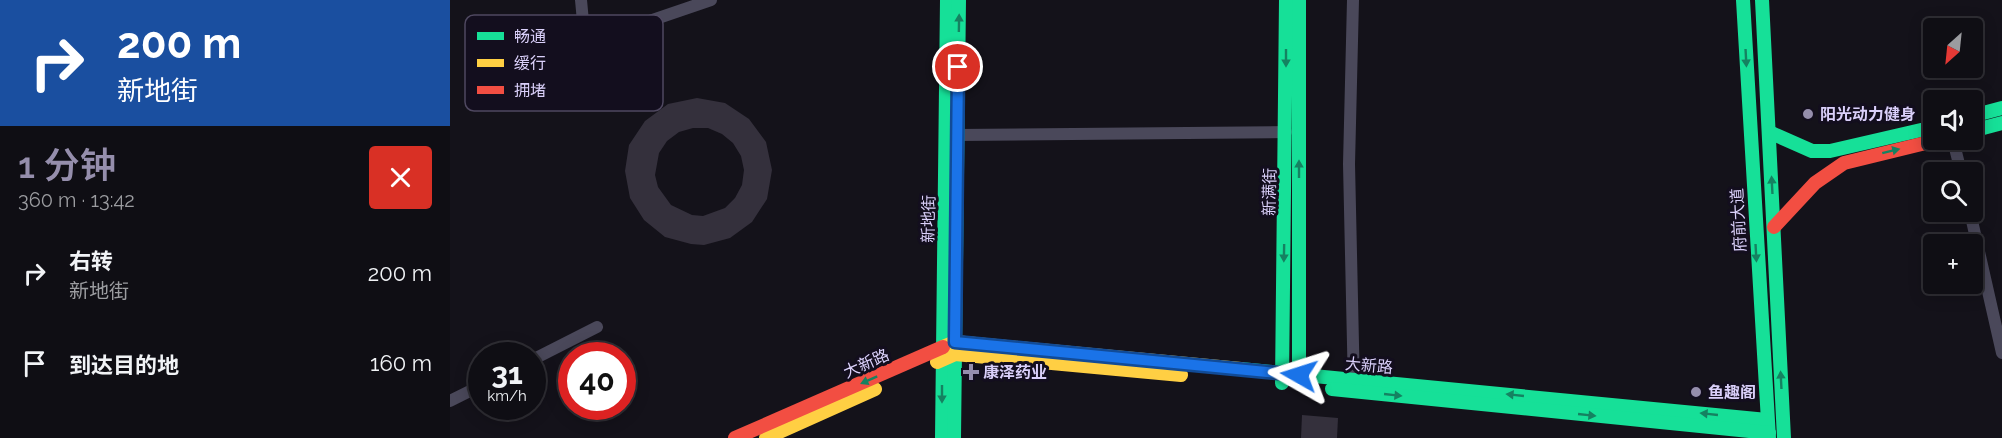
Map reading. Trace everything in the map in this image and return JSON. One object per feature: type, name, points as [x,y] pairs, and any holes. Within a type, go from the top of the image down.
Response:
[{"type":"street","points":[[581,0],[582,15]]},
{"type":"street","points":[[663,16],[711,0]]},
{"type":"street","name":"新地街","points":[[942,438],[947,0]]},
{"type":"street","name":"新地街","points":[[954,438],[959,0]]},
{"type":"street","name":"新满街","points":[[1282,384],[1286,0]]},
{"type":"street","name":"新满街","points":[[1299,0],[1299,375]]},
{"type":"street","points":[[1353,0],[1349,164],[1354,391]]},
{"type":"street","name":"府前大道","points":[[1743,0],[1768,430]]},
{"type":"street","points":[[1762,0],[1784,438]]},
{"type":"street","points":[[1983,114],[2002,108]]},
{"type":"street","points":[[1983,127],[2002,123]]},
{"type":"street","points":[[1774,227],[1796,201],[1834,167],[1842,156],[1923,130]]},
{"type":"street","points":[[957,135],[1286,132]]},
{"type":"street","points":[[1769,132],[1812,151],[1842,156],[1923,142]]},
{"type":"street","points":[[1972,222],[2002,353]]},
{"type":"street","points":[[546,353],[597,327]]},
{"type":"street","name":"大新路","points":[[735,438],[955,348],[1299,375],[1768,430]]},
{"type":"street","name":"大新路","points":[[766,438],[955,348],[1282,384],[1768,430]]},
{"type":"street","points":[[450,401],[468,392]]},
{"type":"building","points":[[697,98],[725,103],[749,119],[766,142],[772,170],[767,199],[752,222],[730,238],[704,245],[665,237],[644,220],[630,198],[625,171],[629,145],[645,121],[659,111],[663,111],[663,108],[668,104]],"holes":[[[693,128],[708,128],[722,134],[733,143],[741,156],[744,170],[742,185],[735,198],[725,208],[703,216],[692,215],[671,205],[658,187],[655,175],[659,153],[667,141],[679,132]]]},
{"type":"building","points":[[1302,415],[1338,418],[1337,438],[1301,438]]},
{"type":"traffic: fast","points":[[942,438],[947,0]]},
{"type":"traffic: fast","points":[[954,438],[959,0]]},
{"type":"traffic: fast","points":[[1282,383],[1286,0]]},
{"type":"traffic: fast","points":[[1299,0],[1299,375]]},
{"type":"traffic: fast","points":[[1743,0],[1769,438]]},
{"type":"traffic: fast","points":[[1762,0],[1784,438]]},
{"type":"traffic: fast","points":[[1983,113],[2002,108]]},
{"type":"traffic: fast","points":[[1983,128],[2002,123]]},
{"type":"traffic: fast","points":[[1769,132],[1812,151],[1830,151],[1923,130]]},
{"type":"traffic: fast","points":[[1241,369],[1767,420]]},
{"type":"traffic: fast","points":[[1332,389],[1769,433]]},
{"type":"traffic: slow","points":[[943,347],[955,342],[1241,369]]},
{"type":"traffic: slow","points":[[937,362],[955,354],[1181,375]]},
{"type":"traffic: slow","points":[[766,438],[875,389]]},
{"type":"traffic: jam","points":[[1774,227],[1815,183],[1844,163],[1923,144]]},
{"type":"traffic: jam","points":[[735,438],[943,347]]},
{"type":"place","name":"阳光动力健身","points":[[1808,114]]},
{"type":"place","name":"康泽药业","points":[[971,372]]},
{"type":"place","name":"鱼趣阁","points":[[1696,392]]},
{"type":"route","points":[[958,67],[955,342],[1299,375]]}]
